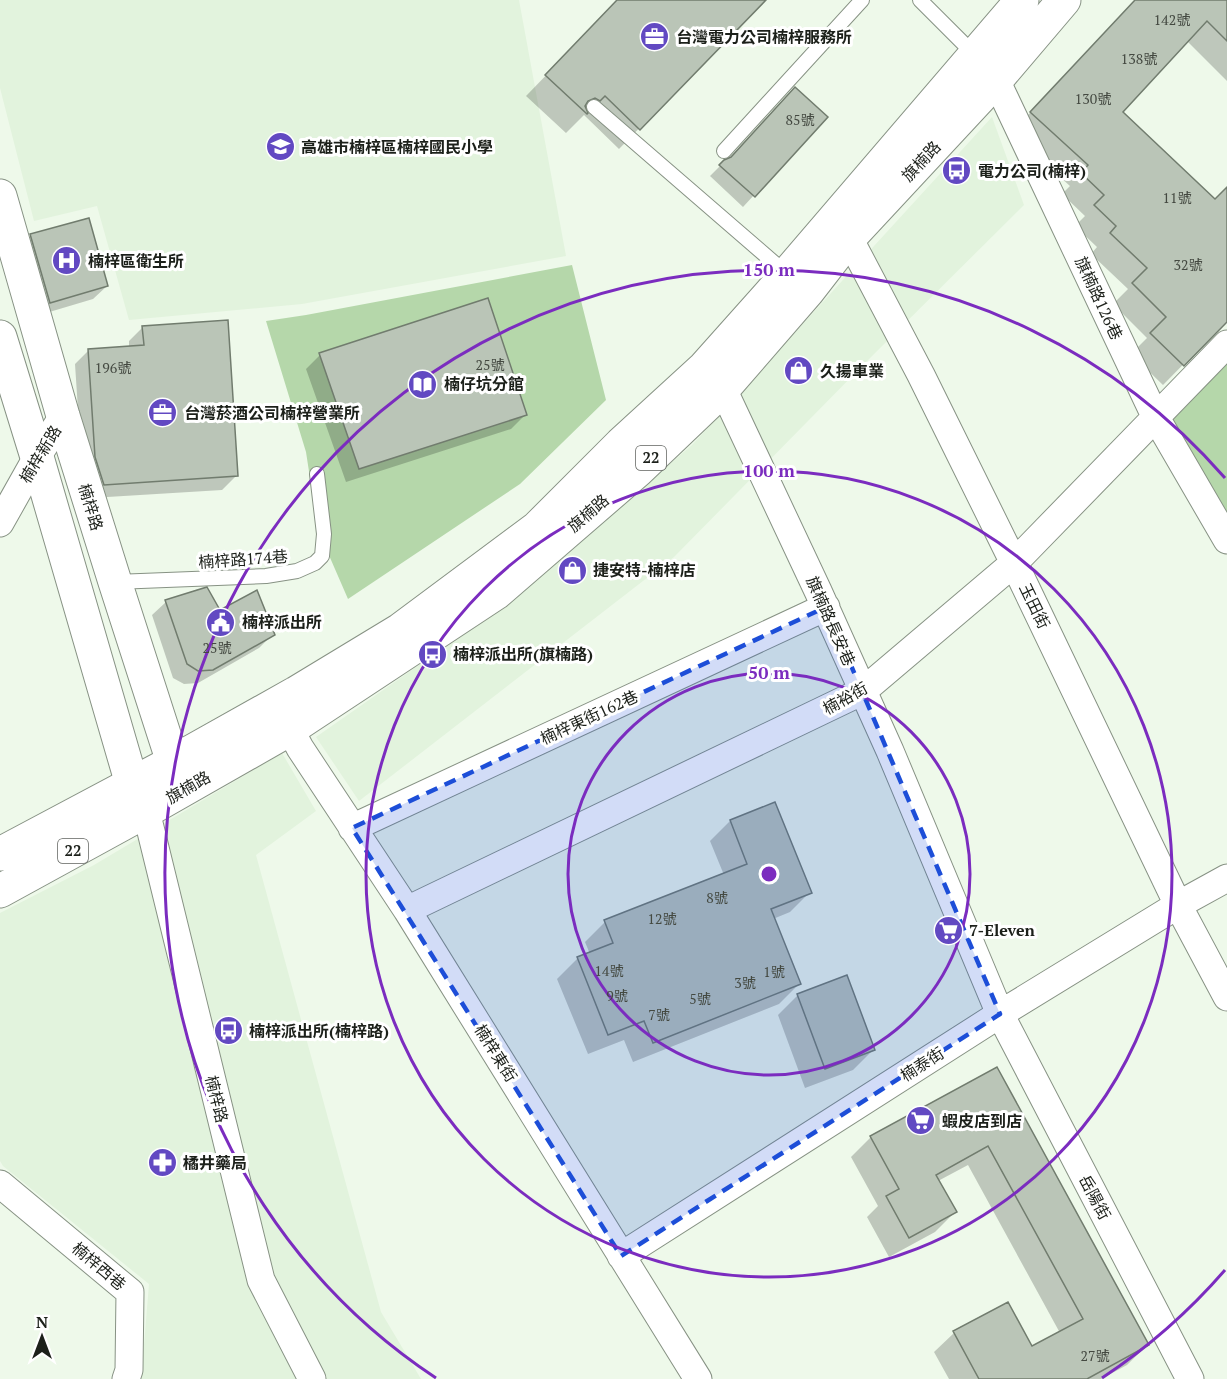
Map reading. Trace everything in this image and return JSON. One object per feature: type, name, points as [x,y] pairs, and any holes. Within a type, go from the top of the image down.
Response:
[{"type":"main road","name":"旗楠路","points":[[0,891],[139,797],[173,762],[296,693],[400,630],[537,528],[621,444],[713,379],[808,291],[841,230],[975,55],[1022,0]]},
{"type":"main road","name":"旗楠路","points":[[0,854],[139,797],[290,729],[496,593],[637,471],[713,379],[788,274],[841,230],[996,80],[1064,0]]},
{"type":"main road","name":"楠梓路","points":[[0,196],[63,416],[173,762]]},
{"type":"main road","name":"楠梓路","points":[[0,337],[139,797]]},
{"type":"street","name":"旗楠路126巷","points":[[975,55],[996,80],[1155,416],[1227,540]]},
{"type":"street","name":"玉田街","points":[[841,230],[921,375],[1178,905],[1227,997]]},
{"type":"street","name":"楠裕街","points":[[407,910],[863,691],[1014,563],[1227,344]]},
{"type":"street","name":"旗楠路長安巷","points":[[713,379],[825,607],[863,691],[1000,1014]]},
{"type":"street","name":"楠梓新路","points":[[0,523],[63,416]]},
{"type":"street","name":"楠梓東街162巷","points":[[352,828],[825,607]]},
{"type":"street","name":"楠梓東街","points":[[290,729],[300,748],[407,910],[698,1379]]},
{"type":"street","name":"楠梓路","points":[[139,797],[261,1280],[312,1379]]},
{"type":"street","name":"楠泰街","points":[[621,1256],[1000,1014],[1178,905],[1227,878]]},
{"type":"street","name":"岳陽街","points":[[1000,1014],[1190,1379]]},
{"type":"street","name":"楠梓西巷","points":[[0,1184],[130,1292],[129,1370],[126,1379]]},
{"type":"lane","points":[[724,151],[862,0]]},
{"type":"lane","points":[[920,0],[975,55]]},
{"type":"lane","points":[[594,107],[788,274]]},
{"type":"lane","name":"楠梓路174巷","points":[[115,582],[266,576],[297,571],[315,563],[322,556],[324,534],[317,474]]},
{"type":"highlighted area","points":[[826,607],[1000,1014],[621,1256],[352,828]]},
{"type":"shaded area","name":"高雄市楠梓區楠梓國民小學","points":[[0,0],[519,0],[566,256],[302,304],[129,320],[97,206],[34,221],[0,88]]},
{"type":"shaded area","points":[[992,117],[1024,205],[674,557],[359,801],[316,737],[509,602],[692,445]]},
{"type":"shaded area","points":[[282,753],[316,811],[256,855],[381,1312],[421,1379],[140,1379],[149,1284],[3,1166],[0,1161],[0,913],[94,865]]},
{"type":"green space","points":[[572,265],[606,400],[520,484],[348,599],[318,530],[306,452],[266,321]]},
{"type":"green space","points":[[1227,353],[1227,524],[1166,417]]},
{"type":"building","name":"台灣電力公司楠梓服務所","points":[[617,0],[766,0],[640,130],[605,96],[600,101],[595,98],[588,101],[585,106],[587,114],[545,75]]},
{"type":"building","points":[[1135,0],[1227,0],[1227,41],[1207,21],[1123,112],[1215,199],[1227,187],[1227,322],[1184,366],[1150,333],[1166,317],[1132,283],[1147,268],[1110,233],[1116,226],[1094,205],[1104,195],[1081,173],[1088,165],[1030,112]]},
{"type":"building","points":[[795,87],[828,117],[755,197],[719,165],[731,157]]},
{"type":"building","name":"楠梓區衛生所","points":[[89,218],[108,286],[50,303],[30,234]]},
{"type":"building","name":"楠仔坑分館","points":[[488,298],[527,415],[359,469],[319,353]]},
{"type":"building","name":"台灣菸酒公司楠梓營業所","points":[[228,320],[238,476],[104,485],[95,457],[88,349],[144,345],[142,326]]},
{"type":"building","name":"楠梓派出所","points":[[207,587],[220,610],[257,590],[275,635],[213,670],[198,671],[187,664],[165,600]]},
{"type":"building","points":[[775,802],[812,893],[771,909],[801,984],[653,1043],[644,1021],[608,1035],[577,957],[613,943],[604,920],[747,864],[730,820]]},
{"type":"building","points":[[847,975],[875,1050],[825,1069],[797,994]]},
{"type":"building","points":[[997,1067],[1149,1345],[1087,1379],[979,1379],[953,1331],[1008,1302],[1032,1346],[1083,1319],[988,1146],[936,1175],[957,1212],[909,1238],[886,1196],[899,1189],[870,1136]]},
{"type":"place","name":"台灣電力公司楠梓服務所","points":[[655,37]]},
{"type":"place","name":"高雄市楠梓區楠梓國民小學","points":[[280,147]]},
{"type":"place","name":"電力公司(楠梓)","points":[[957,171]]},
{"type":"place","name":"楠梓區衛生所","points":[[67,261]]},
{"type":"place","name":"久揚車業","points":[[799,371]]},
{"type":"place","name":"楠仔坑分館","points":[[423,384]]},
{"type":"place","name":"台灣菸酒公司楠梓營業所","points":[[163,413]]},
{"type":"place","name":"捷安特-楠梓店","points":[[572,570]]},
{"type":"place","name":"楠梓派出所","points":[[221,622]]},
{"type":"place","name":"楠梓派出所(旗楠路)","points":[[432,654]]},
{"type":"place","name":"7-Eleven","points":[[948,930]]},
{"type":"place","name":"楠梓派出所(楠梓路)","points":[[228,1031]]},
{"type":"place","name":"蝦皮店到店","points":[[921,1121]]},
{"type":"place","name":"橘井藥局","points":[[162,1163]]}]
